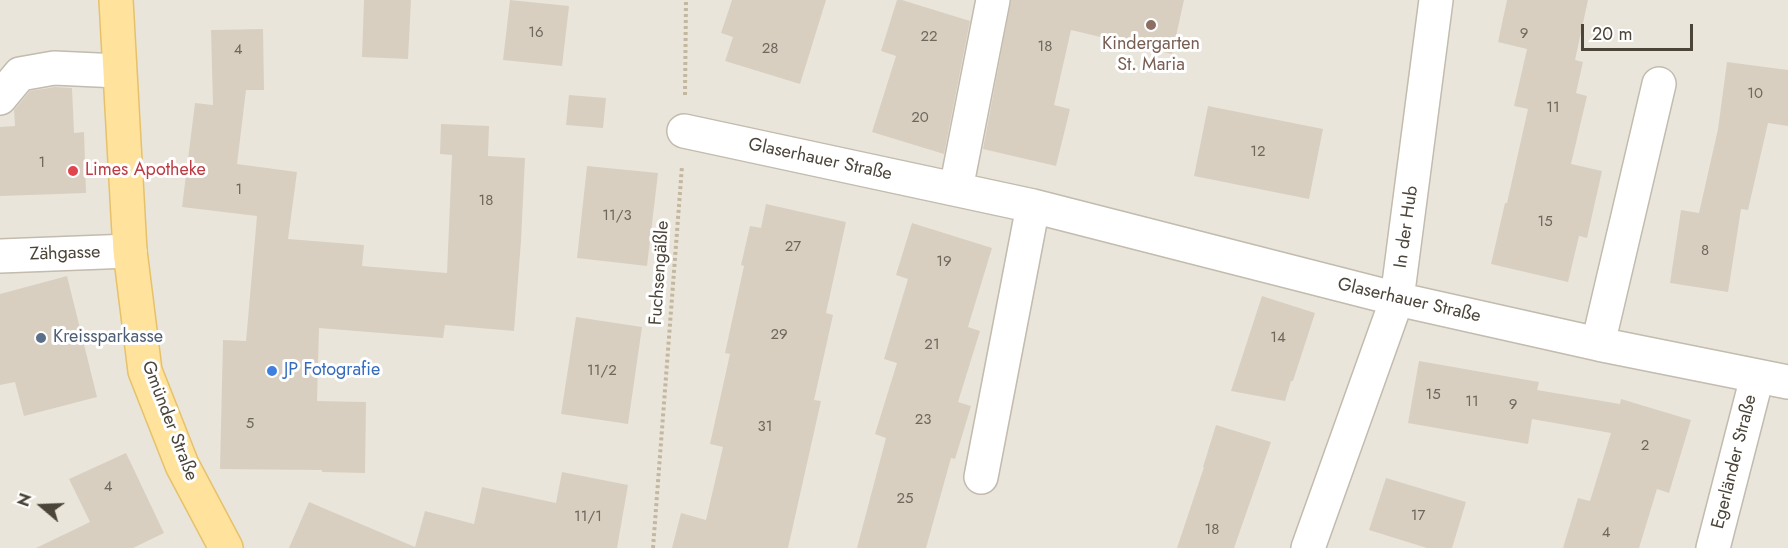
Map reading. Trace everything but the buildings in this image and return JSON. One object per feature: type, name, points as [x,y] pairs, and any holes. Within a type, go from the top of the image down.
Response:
[{"type":"main road","name":"Gmünder Straße","points":[[116,0],[130,251],[145,371],[182,465],[226,548]]},
{"type":"street","points":[[956,189],[993,0]]},
{"type":"street","name":"In der Hub","points":[[1308,548],[1397,299],[1436,0]]},
{"type":"street","points":[[0,98],[20,74],[54,68],[119,71]]},
{"type":"street","points":[[1598,344],[1659,84]]},
{"type":"street","name":"Glaserhauer Straße","points":[[684,131],[1033,206],[1397,299],[1598,344],[1772,379]]},
{"type":"street","points":[[981,477],[1033,206]]},
{"type":"street","name":"Zähgasse","points":[[0,256],[130,251]]},
{"type":"street","name":"Egerländer Straße","points":[[1713,548],[1772,379]]},
{"type":"path","name":"Fuchsengäßle","points":[[653,548],[684,131],[686,0]]},
{"type":"shaded area","points":[[0,0],[1788,0],[1788,548],[0,548]]},
{"type":"place","name":"Kindergarten St. Maria","points":[[1151,25]]},
{"type":"place","name":"Limes Apotheke","points":[[73,171]]},
{"type":"place","name":"Kreissparkasse","points":[[41,338]]},
{"type":"place","name":"JP Fotografie","points":[[272,371]]}]
